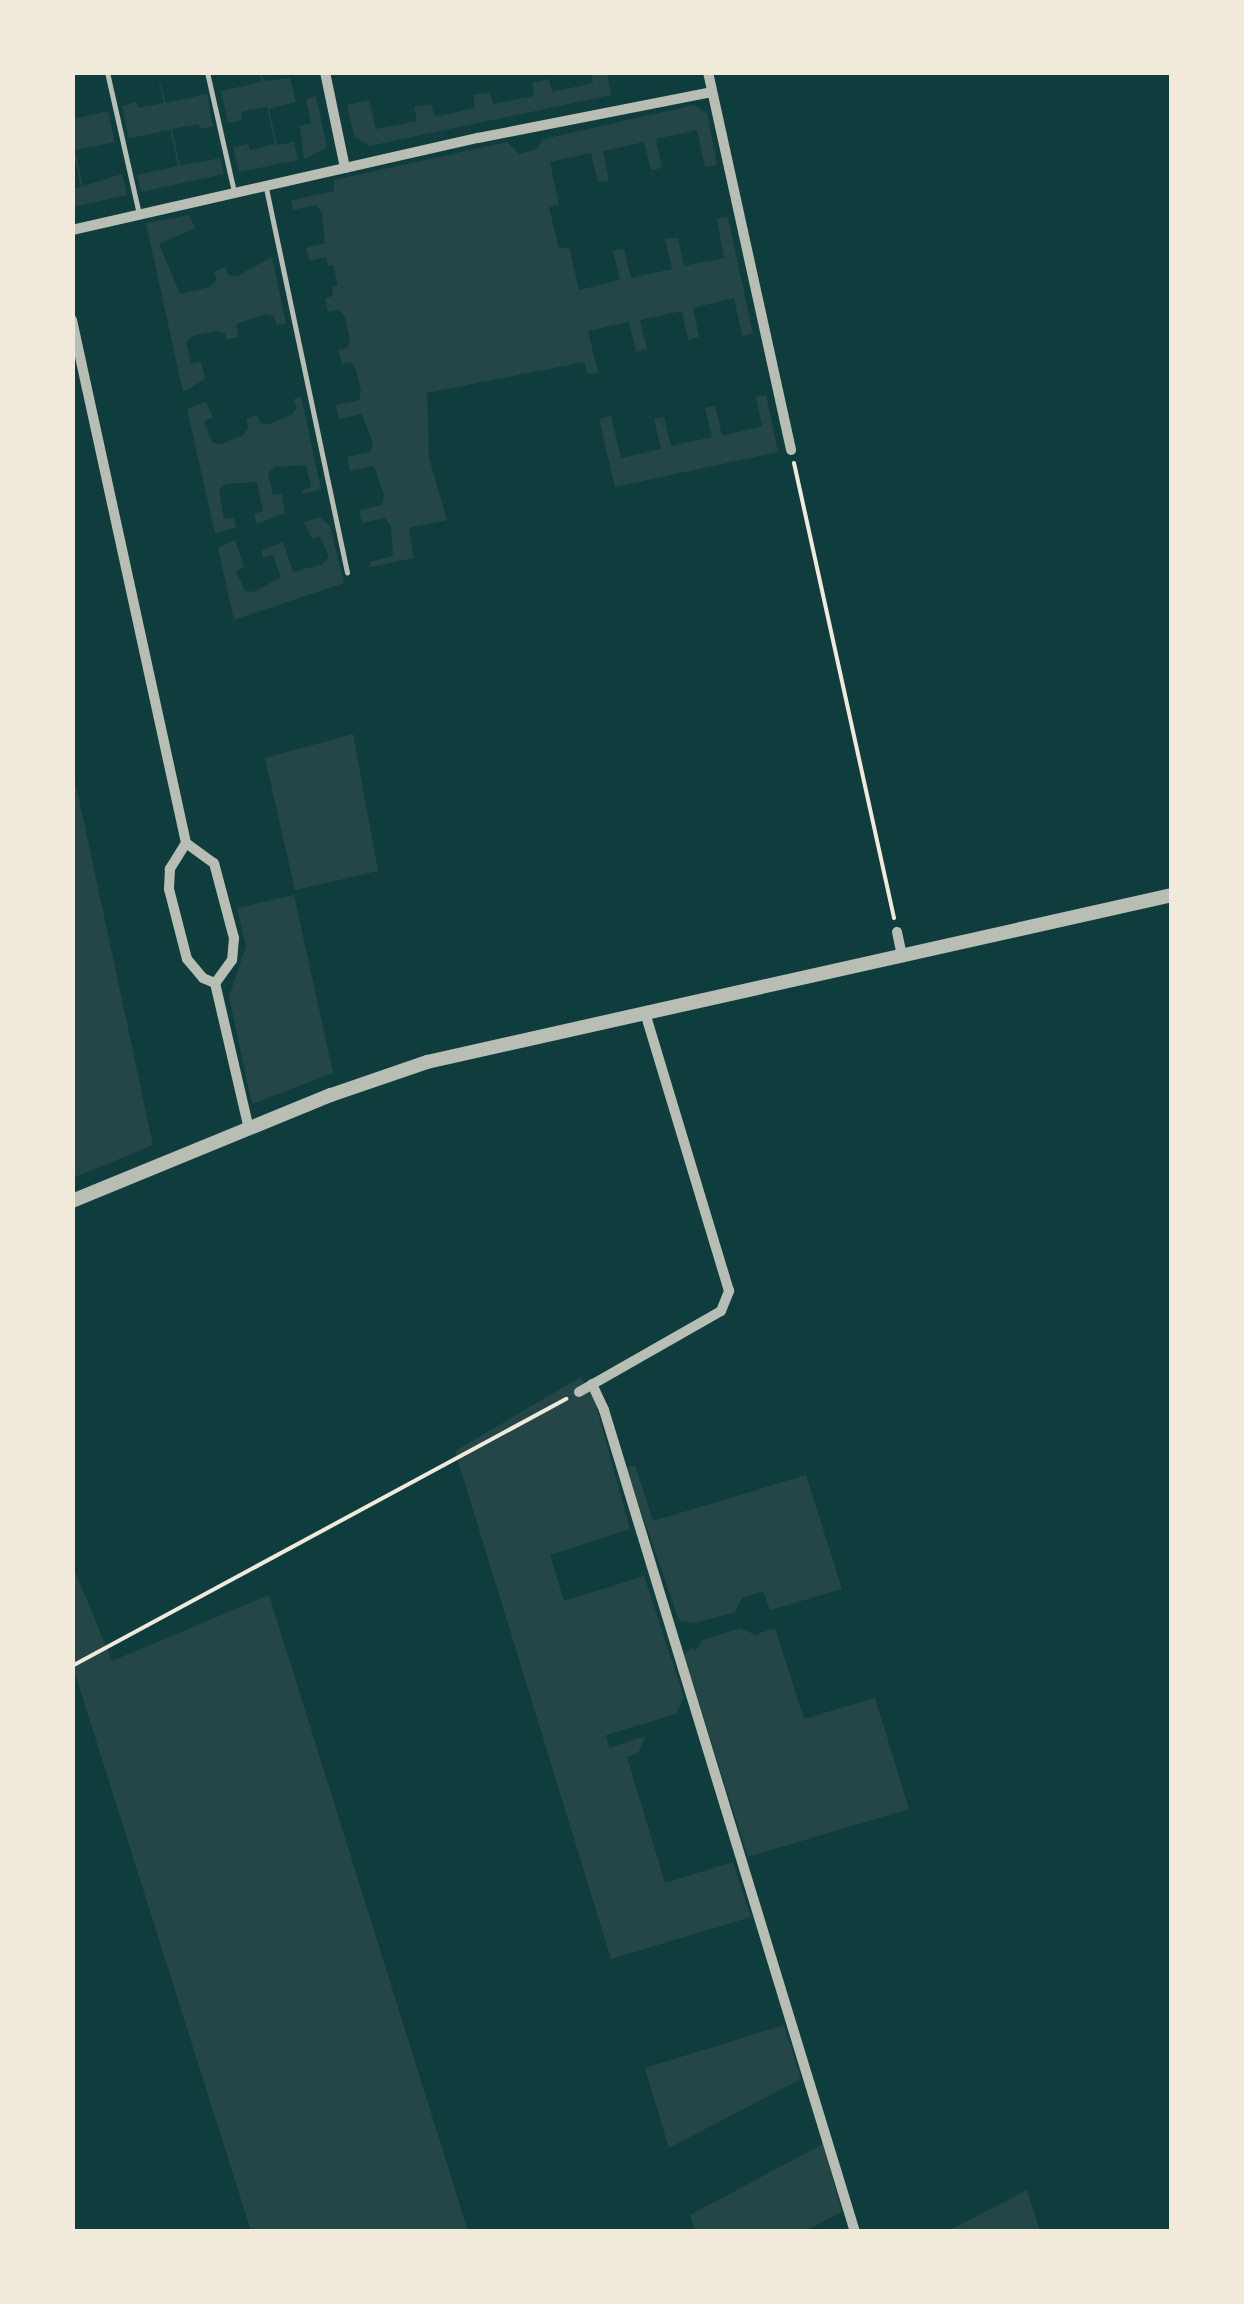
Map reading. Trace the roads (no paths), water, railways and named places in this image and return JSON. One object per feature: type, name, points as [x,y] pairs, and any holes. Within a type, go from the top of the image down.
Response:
[{"type":"street","points":[[324,72],[345,168]]},
{"type":"street","points":[[708,72],[792,450]]},
{"type":"street","points":[[72,230],[266,185],[712,92]]},
{"type":"street","points":[[72,320],[186,843],[214,863],[234,938],[232,960],[215,983],[248,1129]]},
{"type":"street","points":[[186,843],[170,869],[169,888],[187,959],[203,978],[215,983]]},
{"type":"street","points":[[72,1202],[248,1129],[426,1062],[1172,895]]},
{"type":"street","points":[[897,932],[902,955]]},
{"type":"street","points":[[579,1392],[721,1310],[730,1291],[645,1012]]},
{"type":"street","points":[[592,1384],[604,1410],[855,2232]]},
{"type":"lane","points":[[107,72],[139,214]]},
{"type":"lane","points":[[207,72],[234,192]]},
{"type":"lane","points":[[266,185],[346,573]]}]
